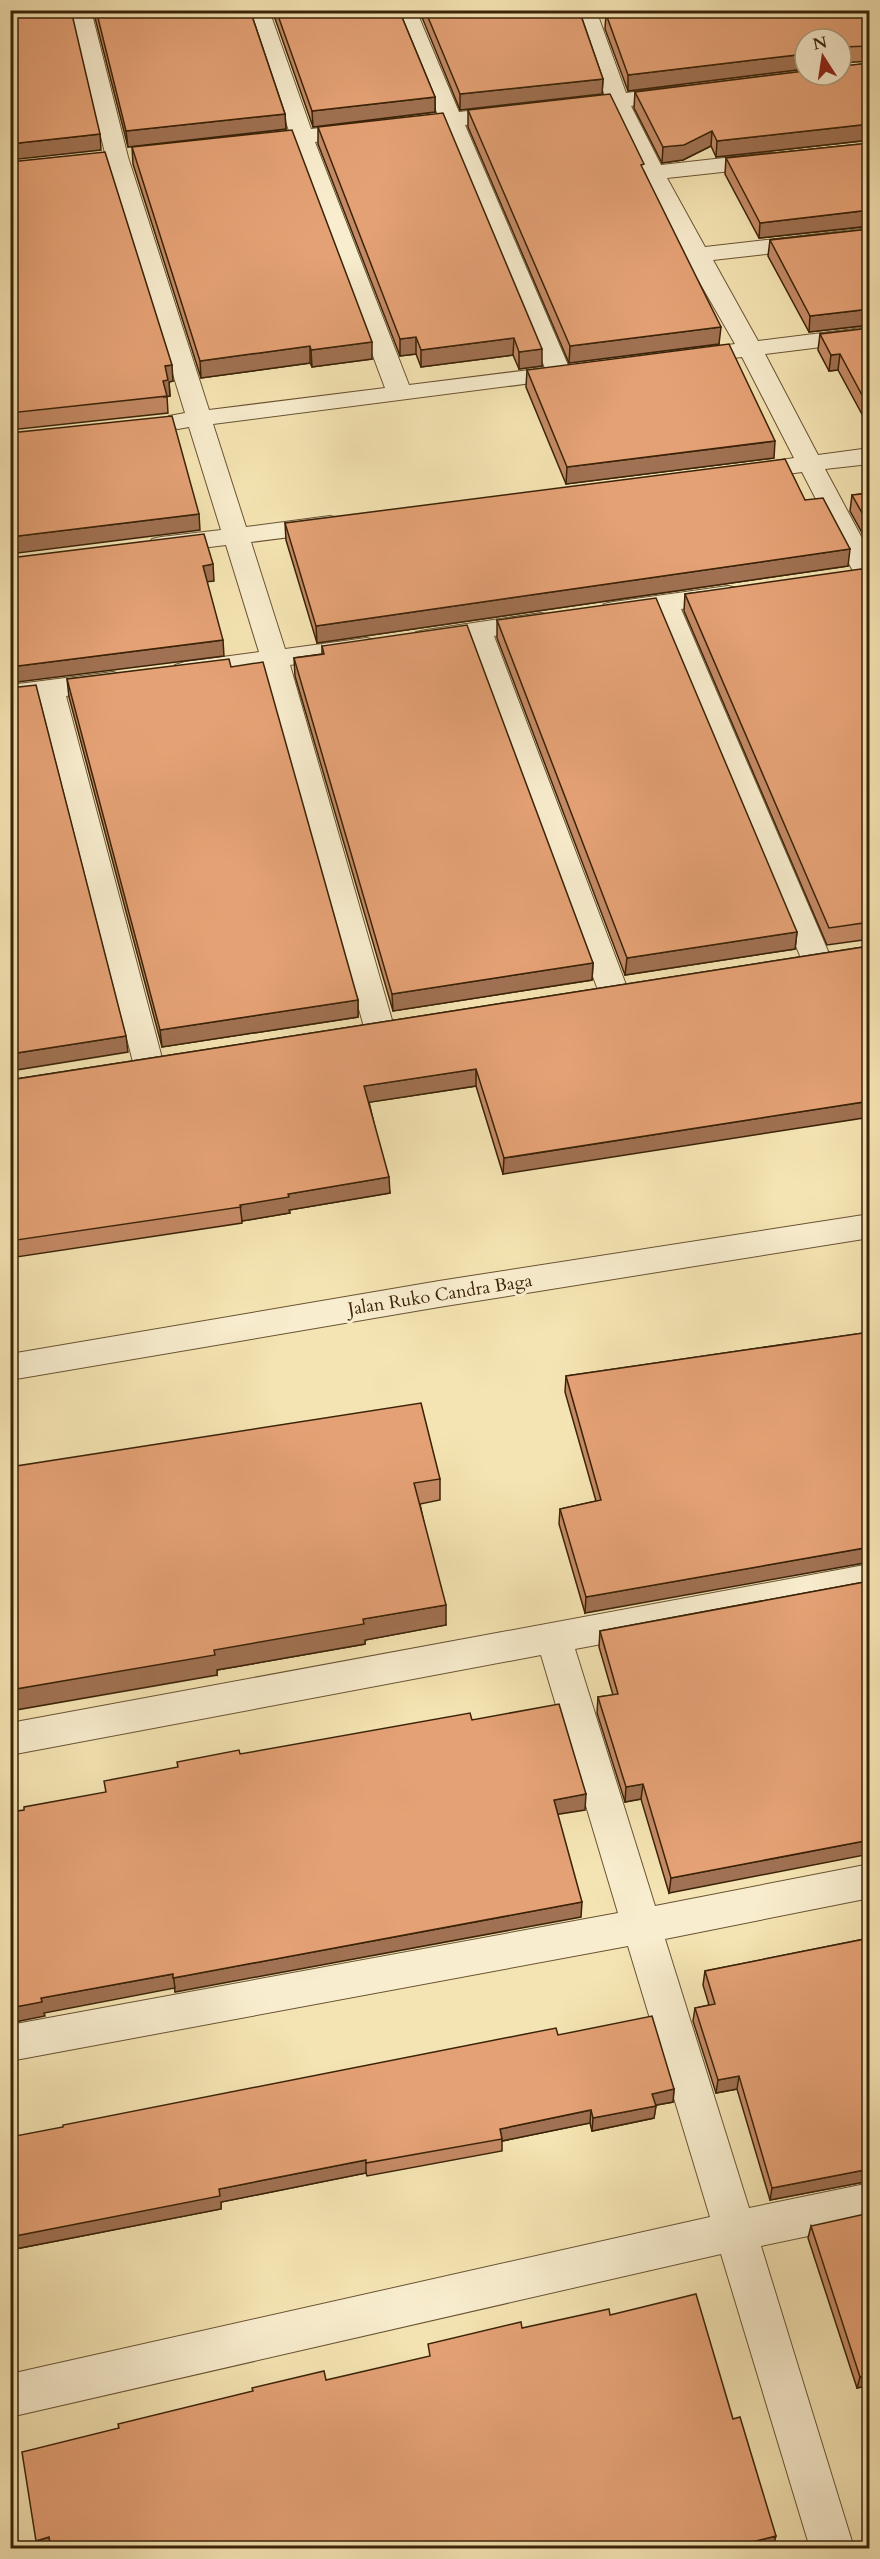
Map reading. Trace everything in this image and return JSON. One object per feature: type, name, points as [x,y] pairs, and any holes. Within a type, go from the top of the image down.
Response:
[{"type":"street","points":[[80,10],[129,156],[199,419],[275,660],[379,1027]]},
{"type":"street","points":[[258,10],[302,136],[400,394]]},
{"type":"street","points":[[405,10],[559,373]]},
{"type":"street","points":[[614,20],[588,16],[618,101],[696,255],[750,349],[862,575]]},
{"type":"street","points":[[551,109],[697,91]]},
{"type":"street","points":[[233,144],[529,111]]},
{"type":"street","points":[[93,160],[129,156]]},
{"type":"street","points":[[653,173],[790,158]]},
{"type":"street","points":[[696,255],[870,235]]},
{"type":"street","points":[[666,359],[870,334]]},
{"type":"street","points":[[152,424],[595,369]]},
{"type":"street","points":[[726,474],[870,456]]},
{"type":"street","points":[[141,547],[352,521]]},
{"type":"street","points":[[10,694],[275,660],[754,590]]},
{"type":"street","points":[[665,603],[816,958]]},
{"type":"street","points":[[478,630],[613,990]]},
{"type":"street","points":[[51,688],[148,1062]]},
{"type":"street","points":[[783,964],[848,954]]},
{"type":"street","name":"Jalan Ruko Candra Baga","points":[[10,1367],[451,1292],[870,1226]]},
{"type":"street","points":[[10,1739],[870,1579]]},
{"type":"street","points":[[554,1639],[832,2548]]},
{"type":"street","points":[[10,2043],[641,1926],[870,1881]]},
{"type":"street","points":[[10,2396],[735,2231],[870,2204]]},
{"type":"building","points":[[10,10],[71,10],[100,134],[10,144]]},
{"type":"building","points":[[96,10],[250,10],[285,114],[126,131]]},
{"type":"building","points":[[276,10],[399,10],[435,97],[312,111]]},
{"type":"building","points":[[425,10],[579,10],[603,79],[460,94]]},
{"type":"building","points":[[637,10],[870,10],[870,46],[853,47],[853,27],[793,27],[793,55],[628,75],[606,14]]},
{"type":"building","points":[[870,63],[870,124],[717,141],[712,131],[684,145],[663,147],[635,92],[793,72],[793,87],[853,87],[853,65]]},
{"type":"building","points":[[610,94],[644,164],[641,165],[721,327],[570,346],[468,110]]},
{"type":"building","points":[[443,113],[542,349],[519,352],[514,338],[421,350],[416,337],[400,339],[318,127]]},
{"type":"building","points":[[292,130],[372,342],[311,350],[310,346],[200,361],[132,147]]},
{"type":"building","points":[[870,143],[870,210],[760,223],[726,158]]},
{"type":"building","points":[[105,152],[172,365],[165,366],[168,380],[163,381],[167,396],[10,413],[10,162]]},
{"type":"building","points":[[870,229],[870,309],[810,316],[770,240]]},
{"type":"building","points":[[870,328],[870,410],[840,354],[831,355],[820,334]]},
{"type":"building","points":[[729,344],[775,441],[567,467],[527,370]]},
{"type":"building","points":[[172,416],[199,514],[10,537],[10,433]]},
{"type":"building","points":[[785,459],[805,500],[823,498],[850,549],[316,626],[285,523]]},
{"type":"building","points":[[870,493],[870,527],[852,495]]},
{"type":"building","points":[[204,534],[213,564],[203,566],[223,640],[10,667],[10,558]]},
{"type":"building","points":[[861,569],[870,572],[870,922],[829,928],[685,594]]},
{"type":"building","points":[[656,598],[797,932],[627,958],[497,620]]},
{"type":"building","points":[[467,625],[593,963],[392,994],[294,658],[324,654],[322,646]]},
{"type":"building","points":[[229,659],[231,667],[263,662],[358,1000],[160,1030],[67,679]]},
{"type":"building","points":[[36,685],[126,1036],[10,1054],[10,688]]},
{"type":"building","points":[[870,946],[870,1101],[504,1158],[476,1069],[364,1086],[389,1177],[288,1194],[289,1197],[240,1205],[241,1207],[10,1241],[10,1080]]},
{"type":"building","points":[[870,1332],[870,1547],[586,1597],[560,1509],[601,1500],[566,1376]]},
{"type":"building","points":[[421,1403],[440,1479],[414,1483],[446,1605],[363,1619],[364,1624],[214,1650],[215,1655],[10,1690],[10,1467]]},
{"type":"building","points":[[870,1581],[870,1840],[671,1878],[643,1784],[626,1787],[598,1697],[618,1694],[600,1631]]},
{"type":"building","points":[[559,1704],[586,1794],[554,1800],[582,1902],[173,1978],[173,1974],[41,1998],[42,2002],[10,2008],[10,1812],[24,1810],[24,1807],[106,1792],[104,1781],[178,1767],[177,1762],[239,1750],[240,1754],[470,1713],[472,1720]]},
{"type":"building","points":[[870,1938],[870,2169],[772,2188],[739,2076],[718,2080],[695,2008],[715,2004],[705,1971]]},
{"type":"building","points":[[652,2016],[674,2089],[652,2094],[656,2106],[593,2118],[591,2110],[500,2129],[502,2139],[366,2163],[366,2160],[219,2189],[220,2196],[10,2237],[10,2137],[556,2028],[558,2035]]},
{"type":"building","points":[[870,2213],[870,2374],[860,2377],[811,2226]]},
{"type":"building","points":[[696,2294],[733,2419],[740,2417],[776,2536],[727,2548],[51,2548],[49,2537],[36,2541],[22,2452],[119,2428],[118,2424],[253,2391],[252,2388],[324,2371],[326,2380],[430,2356],[428,2344],[521,2322],[522,2328],[609,2309],[610,2315]]}]
